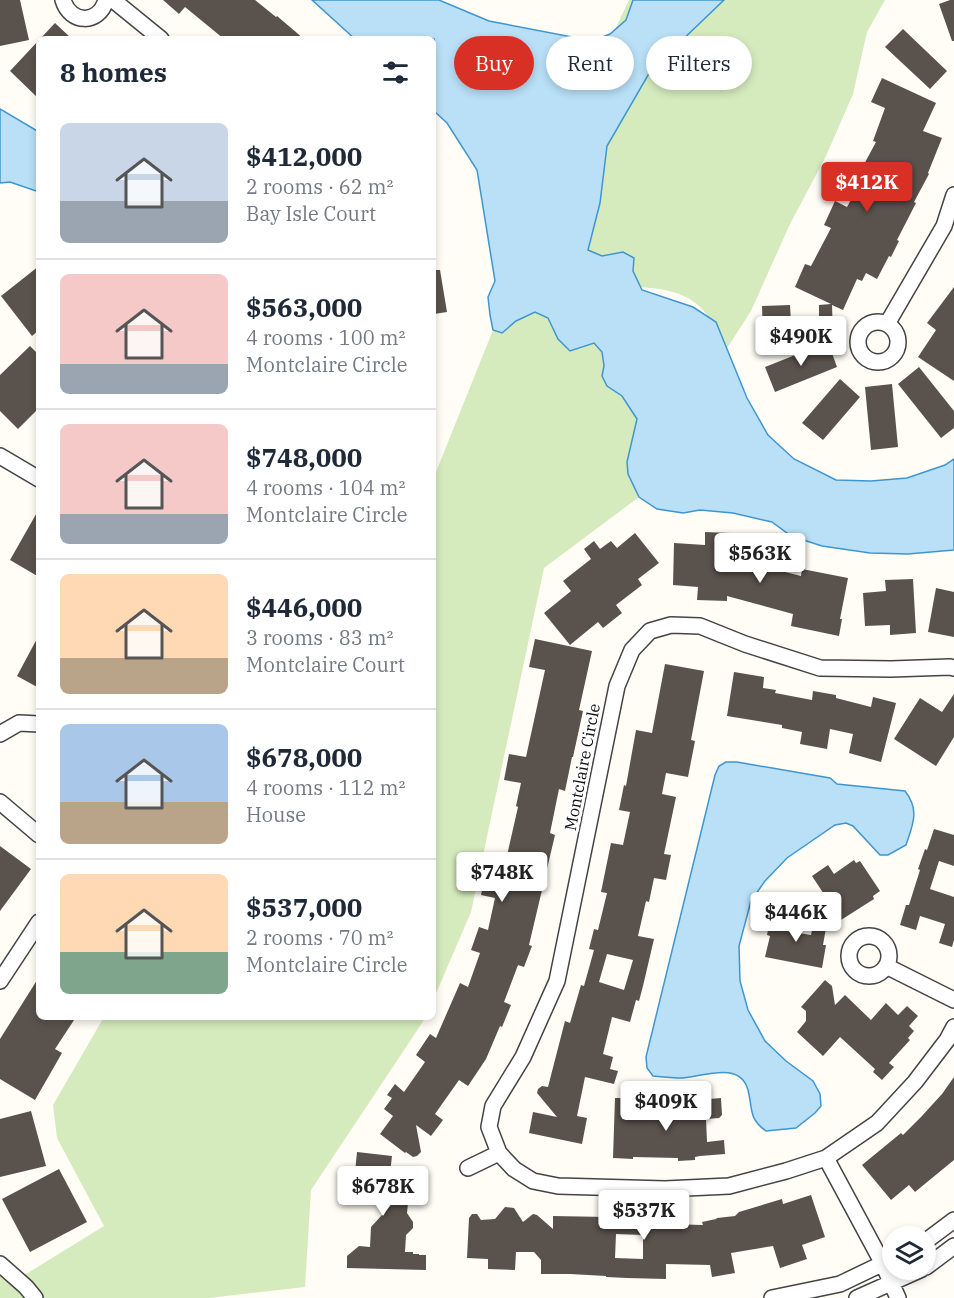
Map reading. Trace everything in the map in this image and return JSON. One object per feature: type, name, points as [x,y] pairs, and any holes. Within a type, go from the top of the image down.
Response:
[{"type":"street","points":[[63,0],[70,14],[84,19],[98,14],[103,9],[106,0]]},
{"type":"street","points":[[113,0],[157,36]]},
{"type":"street","points":[[887,324],[949,230],[954,195]]},
{"type":"street","points":[[0,456],[36,477]]},
{"type":"street","name":"Montclaire Circle","points":[[954,668],[820,668],[745,644],[700,626],[671,625],[650,631],[632,650],[617,686],[557,981],[523,1057],[493,1106],[489,1127],[499,1153],[514,1169],[533,1181],[558,1186],[665,1189],[729,1186],[826,1158],[878,1123],[915,1082],[954,1028]]},
{"type":"street","points":[[0,734],[19,723],[36,724]]},
{"type":"street","points":[[0,802],[36,832]]},
{"type":"street","points":[[0,981],[36,927]]},
{"type":"street","points":[[886,966],[954,1000]]},
{"type":"street","points":[[468,1168],[499,1153]]},
{"type":"street","points":[[826,1158],[882,1252]]},
{"type":"street","points":[[936,1234],[954,1220]]},
{"type":"street","points":[[936,1259],[954,1246]]},
{"type":"street","points":[[0,1264],[35,1298]]},
{"type":"street","points":[[772,1298],[840,1284],[882,1265]]},
{"type":"street","points":[[891,1280],[898,1298]]},
{"type":"street","points":[[857,1298],[898,1280]]},
{"type":"green space","points":[[629,0],[885,0],[867,32],[853,94],[826,156],[790,224],[751,311],[724,353],[710,319],[695,302],[675,292],[618,286],[580,348],[594,343],[602,352],[604,366],[602,376],[607,386],[622,396],[637,419],[628,474],[639,497],[544,568],[471,912],[436,993],[436,472],[493,330],[490,315],[495,281],[586,90],[634,90],[634,36],[612,36]]},
{"type":"green space","points":[[102,1020],[424,1020],[311,1190],[305,1287],[209,1298],[0,1298],[0,1264],[18,1279],[104,1226],[57,1138],[53,1105]]},
{"type":"water","points":[[312,0],[439,0],[489,21],[567,36],[546,36],[546,90],[634,90],[634,36],[605,36],[626,20],[633,0],[724,0],[686,36],[646,36],[646,79],[607,146],[600,203],[588,250],[602,256],[623,252],[634,258],[633,271],[642,290],[693,307],[716,322],[747,398],[768,435],[794,459],[836,480],[871,481],[907,478],[945,465],[954,459],[954,550],[908,554],[870,553],[822,546],[791,536],[772,522],[733,513],[700,510],[683,513],[657,509],[639,497],[628,474],[627,462],[637,419],[622,396],[607,386],[602,376],[604,366],[602,352],[594,343],[570,351],[558,339],[548,318],[535,312],[516,321],[502,333],[493,330],[488,297],[495,281],[477,170],[447,123],[436,113],[436,36],[352,36]]},
{"type":"water","points":[[0,109],[36,130],[36,191],[10,182],[0,183]]},
{"type":"water","points":[[726,762],[830,778],[837,784],[905,791],[914,811],[913,824],[906,845],[888,855],[880,855],[853,826],[846,823],[835,825],[787,858],[765,881],[751,901],[739,946],[740,981],[748,1010],[765,1041],[786,1061],[813,1081],[820,1094],[821,1106],[796,1128],[766,1131],[760,1126],[752,1113],[744,1081],[737,1075],[720,1072],[682,1078],[653,1076],[647,1068],[646,1057],[715,775],[719,766]]},
{"type":"building","points":[[0,0],[20,0],[29,40],[0,46]]},
{"type":"building","points":[[163,0],[255,0],[300,36],[220,36],[185,7],[179,14]]},
{"type":"building","points":[[954,0],[954,41],[952,41],[939,4]]},
{"type":"building","points":[[55,23],[69,36],[43,36]]},
{"type":"building","points":[[903,29],[947,71],[930,89],[885,47]]},
{"type":"building","points":[[36,43],[36,96],[10,71]]},
{"type":"building","points":[[882,78],[936,103],[923,131],[942,138],[929,174],[897,240],[899,241],[877,279],[866,273],[862,281],[857,279],[843,310],[832,305],[833,336],[763,338],[762,306],[790,305],[791,322],[819,321],[819,305],[831,304],[795,287],[805,264],[811,266],[831,228],[824,225],[835,201],[847,207],[867,171],[862,168],[876,142],[873,141],[885,108],[871,102]]},
{"type":"building","points":[[36,268],[36,333],[32,336],[1,296]]},
{"type":"building","points":[[436,270],[440,270],[447,312],[436,314]]},
{"type":"building","points":[[954,287],[954,381],[918,357],[936,330],[927,323]]},
{"type":"building","points":[[828,342],[837,367],[775,392],[765,367]]},
{"type":"building","points":[[30,346],[36,352],[36,411],[18,429],[0,411],[0,375]]},
{"type":"building","points":[[919,367],[954,411],[954,428],[941,438],[898,384]]},
{"type":"building","points":[[840,379],[860,397],[823,440],[802,423]]},
{"type":"building","points":[[892,384],[898,447],[871,450],[865,387]]},
{"type":"building","points":[[36,514],[36,575],[10,560]]},
{"type":"building","points":[[705,532],[730,533],[729,558],[801,576],[802,569],[848,578],[839,636],[791,626],[793,614],[727,596],[727,601],[697,600],[698,587],[673,585],[674,543],[705,545]]},
{"type":"building","points":[[635,533],[659,563],[638,579],[642,585],[616,605],[622,613],[603,628],[598,622],[570,645],[544,613],[571,591],[563,581],[591,559],[584,549],[594,541],[600,549],[611,541],[617,548]]},
{"type":"building","points":[[913,579],[916,633],[890,635],[890,625],[865,626],[863,593],[886,591],[885,580]]},
{"type":"building","points":[[936,588],[954,592],[954,637],[928,632]]},
{"type":"building","points":[[535,639],[592,651],[579,710],[583,711],[573,757],[565,791],[559,789],[550,833],[555,835],[529,945],[532,946],[524,967],[518,965],[504,1002],[511,1005],[486,1059],[468,1086],[459,1080],[435,1114],[443,1120],[431,1136],[416,1125],[421,1152],[413,1157],[380,1134],[393,1116],[384,1109],[392,1098],[387,1095],[395,1084],[404,1092],[425,1062],[416,1055],[430,1034],[436,1038],[460,983],[468,987],[480,953],[471,950],[479,927],[488,930],[495,898],[481,895],[487,869],[503,873],[521,783],[504,780],[509,754],[526,757],[545,670],[529,667]]},
{"type":"building","points":[[36,641],[36,686],[17,676]]},
{"type":"building","points":[[665,664],[704,671],[691,740],[695,741],[688,777],[666,773],[662,794],[676,797],[664,854],[671,855],[666,880],[654,878],[638,936],[654,939],[643,986],[639,1001],[636,1000],[630,1022],[612,1017],[603,1054],[613,1057],[610,1069],[618,1071],[614,1084],[585,1077],[577,1116],[587,1118],[582,1144],[529,1133],[533,1112],[557,1117],[537,1093],[542,1086],[548,1087],[565,1021],[570,1023],[581,985],[584,986],[594,950],[589,949],[594,929],[598,930],[607,893],[601,892],[611,843],[623,845],[630,812],[619,810],[624,785],[626,786],[636,730],[652,733]],"holes":[[[607,954],[633,960],[624,990],[599,982]]]},
{"type":"building","points":[[734,672],[764,677],[763,688],[776,690],[775,693],[812,700],[813,691],[836,695],[836,698],[871,707],[873,697],[896,703],[881,762],[849,753],[853,734],[830,729],[827,749],[800,744],[802,732],[782,728],[782,725],[727,716]]},
{"type":"building","points":[[954,694],[954,737],[936,766],[894,739],[920,698],[942,712]]},
{"type":"building","points":[[934,829],[954,835],[954,866],[939,861],[930,889],[954,897],[952,947],[939,943],[945,924],[920,916],[916,930],[900,925],[906,905],[909,905],[925,849],[927,850]]},
{"type":"building","points":[[0,846],[31,869],[0,911]]},
{"type":"building","points":[[854,860],[856,863],[860,861],[880,891],[873,896],[874,899],[841,920],[812,876],[828,865],[834,874]]},
{"type":"building","points":[[771,914],[790,918],[787,931],[811,935],[814,920],[827,922],[822,968],[765,957],[770,936],[767,935]]},
{"type":"building","points":[[825,980],[832,986],[835,1005],[845,995],[871,1020],[886,1003],[898,1015],[907,1006],[918,1016],[909,1026],[914,1031],[908,1038],[910,1040],[889,1063],[894,1067],[882,1080],[873,1072],[875,1069],[840,1037],[823,1056],[797,1032],[806,1021],[806,1011],[801,1007]]},
{"type":"building","points":[[36,982],[36,1020],[74,1020],[55,1049],[62,1053],[35,1100],[0,1079],[0,1039]]},
{"type":"building","points":[[954,1077],[954,1160],[915,1192],[909,1185],[891,1200],[862,1165],[901,1133],[903,1135],[942,1094]]},
{"type":"building","points":[[615,1098],[633,1098],[633,1112],[638,1112],[638,1118],[675,1120],[673,1102],[721,1098],[722,1115],[719,1118],[706,1119],[707,1142],[724,1140],[725,1154],[678,1161],[678,1158],[613,1158]]},
{"type":"building","points":[[31,1111],[46,1166],[0,1177],[0,1119]]},
{"type":"building","points":[[357,1152],[392,1156],[389,1182],[410,1184],[407,1213],[413,1222],[413,1228],[406,1235],[405,1252],[426,1255],[426,1270],[347,1268],[347,1256],[359,1246],[370,1247],[371,1227],[392,1204],[346,1199],[349,1176],[355,1172]]},
{"type":"building","points":[[59,1169],[87,1222],[30,1252],[2,1199]]},
{"type":"building","points":[[811,1195],[825,1237],[802,1245],[807,1259],[780,1268],[773,1246],[731,1253],[735,1273],[712,1277],[710,1265],[666,1264],[666,1279],[541,1274],[541,1260],[534,1252],[516,1252],[515,1270],[488,1269],[488,1259],[467,1258],[469,1218],[472,1214],[477,1214],[481,1220],[495,1219],[505,1207],[514,1208],[523,1222],[533,1214],[553,1229],[553,1216],[607,1217],[607,1226],[626,1217],[643,1222],[643,1218],[665,1219],[665,1224],[703,1225],[702,1222],[735,1216],[739,1212],[782,1199],[783,1204]],"holes":[[[616,1234],[643,1235],[643,1259],[615,1258]]]}]
